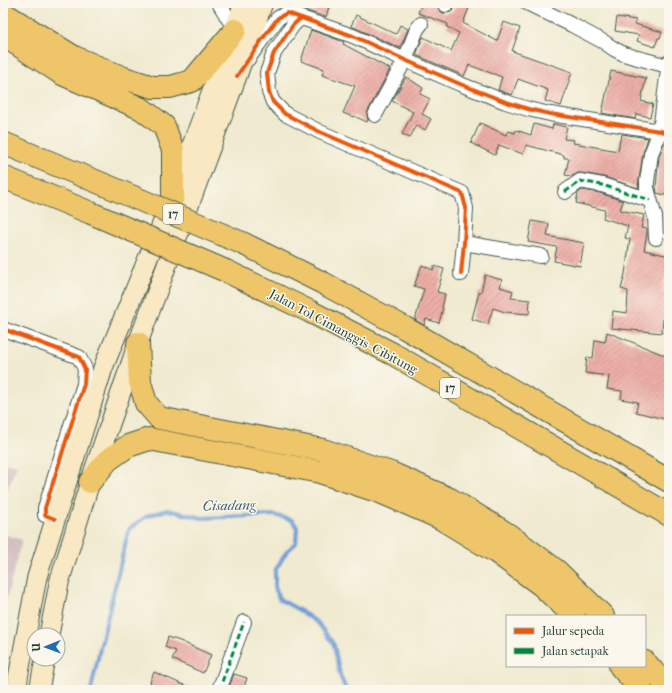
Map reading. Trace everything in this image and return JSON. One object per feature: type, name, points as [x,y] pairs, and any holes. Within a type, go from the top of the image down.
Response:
[{"type":"highway","points":[[3,13],[74,57],[124,78],[153,87],[170,87],[192,81],[235,30]]},
{"type":"highway","points":[[3,35],[62,74],[142,109],[164,126],[173,150],[173,197]]},
{"type":"highway","name":"17","points":[[3,143],[242,243],[405,328],[669,480]]},
{"type":"highway","name":"Jalan Tol Cimanggis–Cibitung","points":[[3,177],[226,271],[309,311],[393,354],[669,515]]},
{"type":"highway","points":[[138,343],[140,382],[146,403],[159,418],[324,450],[391,473],[450,499],[509,535],[557,571],[602,615]]},
{"type":"highway","points":[[510,422],[669,528]]},
{"type":"highway","points":[[90,482],[108,460],[128,446],[149,439],[320,472],[380,492],[440,518],[496,552],[541,585],[573,615]]},
{"type":"highway","points":[[646,663],[669,689]]},
{"type":"highway","points":[[621,667],[641,690]]},
{"type":"main road","points":[[17,690],[37,577],[103,368],[173,197],[244,3]]},
{"type":"main road","points":[[51,627],[59,583],[90,482],[138,343],[263,3]]},
{"type":"main road","points":[[39,690],[43,667]]},
{"type":"street","points":[[219,3],[235,30]]},
{"type":"street","points":[[527,3],[604,42],[624,54],[669,64],[665,132],[651,154],[648,169],[647,188],[655,217],[656,238]]},
{"type":"street","points":[[237,76],[286,8],[301,18],[353,36],[404,60],[506,102],[550,114],[665,132]]},
{"type":"street","points":[[301,18],[293,25],[274,53],[267,73],[273,102],[285,114],[320,132],[462,192],[466,208],[461,274]]},
{"type":"street","points":[[375,115],[404,60],[417,29],[421,24]]},
{"type":"street","points":[[565,192],[580,182],[602,185],[650,200]]},
{"type":"street","points":[[464,243],[541,256]]},
{"type":"street","points":[[3,329],[79,357],[85,369],[84,384],[45,508],[45,515],[55,519]]},
{"type":"street","points":[[219,690],[244,622]]},
{"type":"shaded area","points":[[3,461],[17,465],[3,501]]},
{"type":"shaded area","points":[[3,534],[22,540],[3,612]]},
{"type":"building","points":[[306,3],[330,3],[326,17],[304,10]]},
{"type":"building","points":[[422,3],[438,3],[439,10],[446,13],[451,12],[454,9],[455,3],[471,3],[463,23],[497,41],[504,22],[520,28],[512,51],[572,72],[561,106],[545,101],[548,90],[518,79],[512,95],[498,90],[502,77],[469,65],[464,76],[416,55],[423,37],[451,51],[459,33],[447,27],[448,24],[418,13]]},
{"type":"building","points":[[356,15],[396,34],[400,25],[408,29],[400,48],[351,26]]},
{"type":"building","points":[[617,17],[636,20],[635,24],[662,32],[655,47],[637,41],[639,35],[615,31]]},
{"type":"building","points":[[311,30],[344,42],[343,44],[390,69],[368,111],[367,122],[343,113],[355,86],[322,75],[324,69],[301,61]]},
{"type":"building","points":[[611,71],[646,78],[641,101],[653,104],[650,117],[636,114],[635,119],[602,113]]},
{"type":"building","points":[[406,77],[423,88],[420,94],[430,99],[422,114],[431,119],[425,130],[416,125],[410,138],[402,134],[413,112],[392,101]]},
{"type":"building","points":[[480,123],[506,135],[508,131],[515,133],[516,130],[531,135],[534,124],[552,129],[553,124],[567,127],[564,139],[574,140],[573,143],[618,151],[622,134],[648,138],[643,153],[638,188],[604,177],[582,173],[572,176],[565,175],[569,158],[564,158],[564,155],[526,145],[523,154],[499,145],[495,155],[471,143]]},
{"type":"building","points":[[664,143],[669,144],[669,196],[657,193],[656,187],[659,156]]},
{"type":"building","points":[[582,190],[600,193],[623,201],[620,210],[644,215],[641,228],[647,229],[647,233],[644,250],[669,256],[662,293],[669,293],[669,305],[667,305],[666,319],[663,319],[662,333],[611,328],[613,311],[627,313],[628,291],[621,289],[625,274],[630,239],[625,238],[628,226],[603,218],[605,210],[576,203],[578,193]]},
{"type":"building","points":[[532,221],[549,224],[547,236],[584,243],[580,266],[554,261],[557,247],[528,242]]},
{"type":"building","points":[[422,265],[433,270],[434,266],[444,269],[437,292],[445,294],[439,323],[426,319],[424,325],[415,320],[424,289],[414,286]]},
{"type":"building","points":[[485,275],[502,280],[500,287],[513,291],[511,298],[530,300],[529,314],[505,312],[493,308],[488,324],[472,319]]},
{"type":"building","points":[[607,332],[669,357],[669,420],[636,412],[638,402],[621,399],[622,391],[607,389],[609,376],[585,373],[587,357],[593,358],[595,340],[605,342]]},
{"type":"building","points":[[168,637],[211,655],[203,673],[172,659],[176,651],[165,647]]},
{"type":"building","points":[[154,672],[195,690],[148,690]]},
{"type":"building","points":[[234,674],[247,678],[243,690],[228,690]]},
{"type":"waterway","name":"Cisadang","points":[[91,690],[129,529],[147,516],[167,510],[202,518],[274,515],[292,520],[297,527],[296,543],[287,551],[275,571],[275,587],[279,599],[318,623],[334,645],[340,675],[346,690]]},
{"type":"marked path","points":[[565,192],[580,181],[602,185],[650,200]]},
{"type":"marked path","points":[[219,690],[244,622]]},
{"type":"cycle path","points":[[237,76],[278,18],[287,13],[353,36],[460,84],[528,109],[550,114],[669,133]]},
{"type":"cycle path","points":[[301,18],[293,25],[274,53],[267,73],[269,92],[273,102],[285,114],[320,132],[462,193],[466,208],[461,274]]},
{"type":"cycle path","points":[[3,329],[79,357],[85,369],[84,384],[45,508],[45,515],[55,519]]}]
